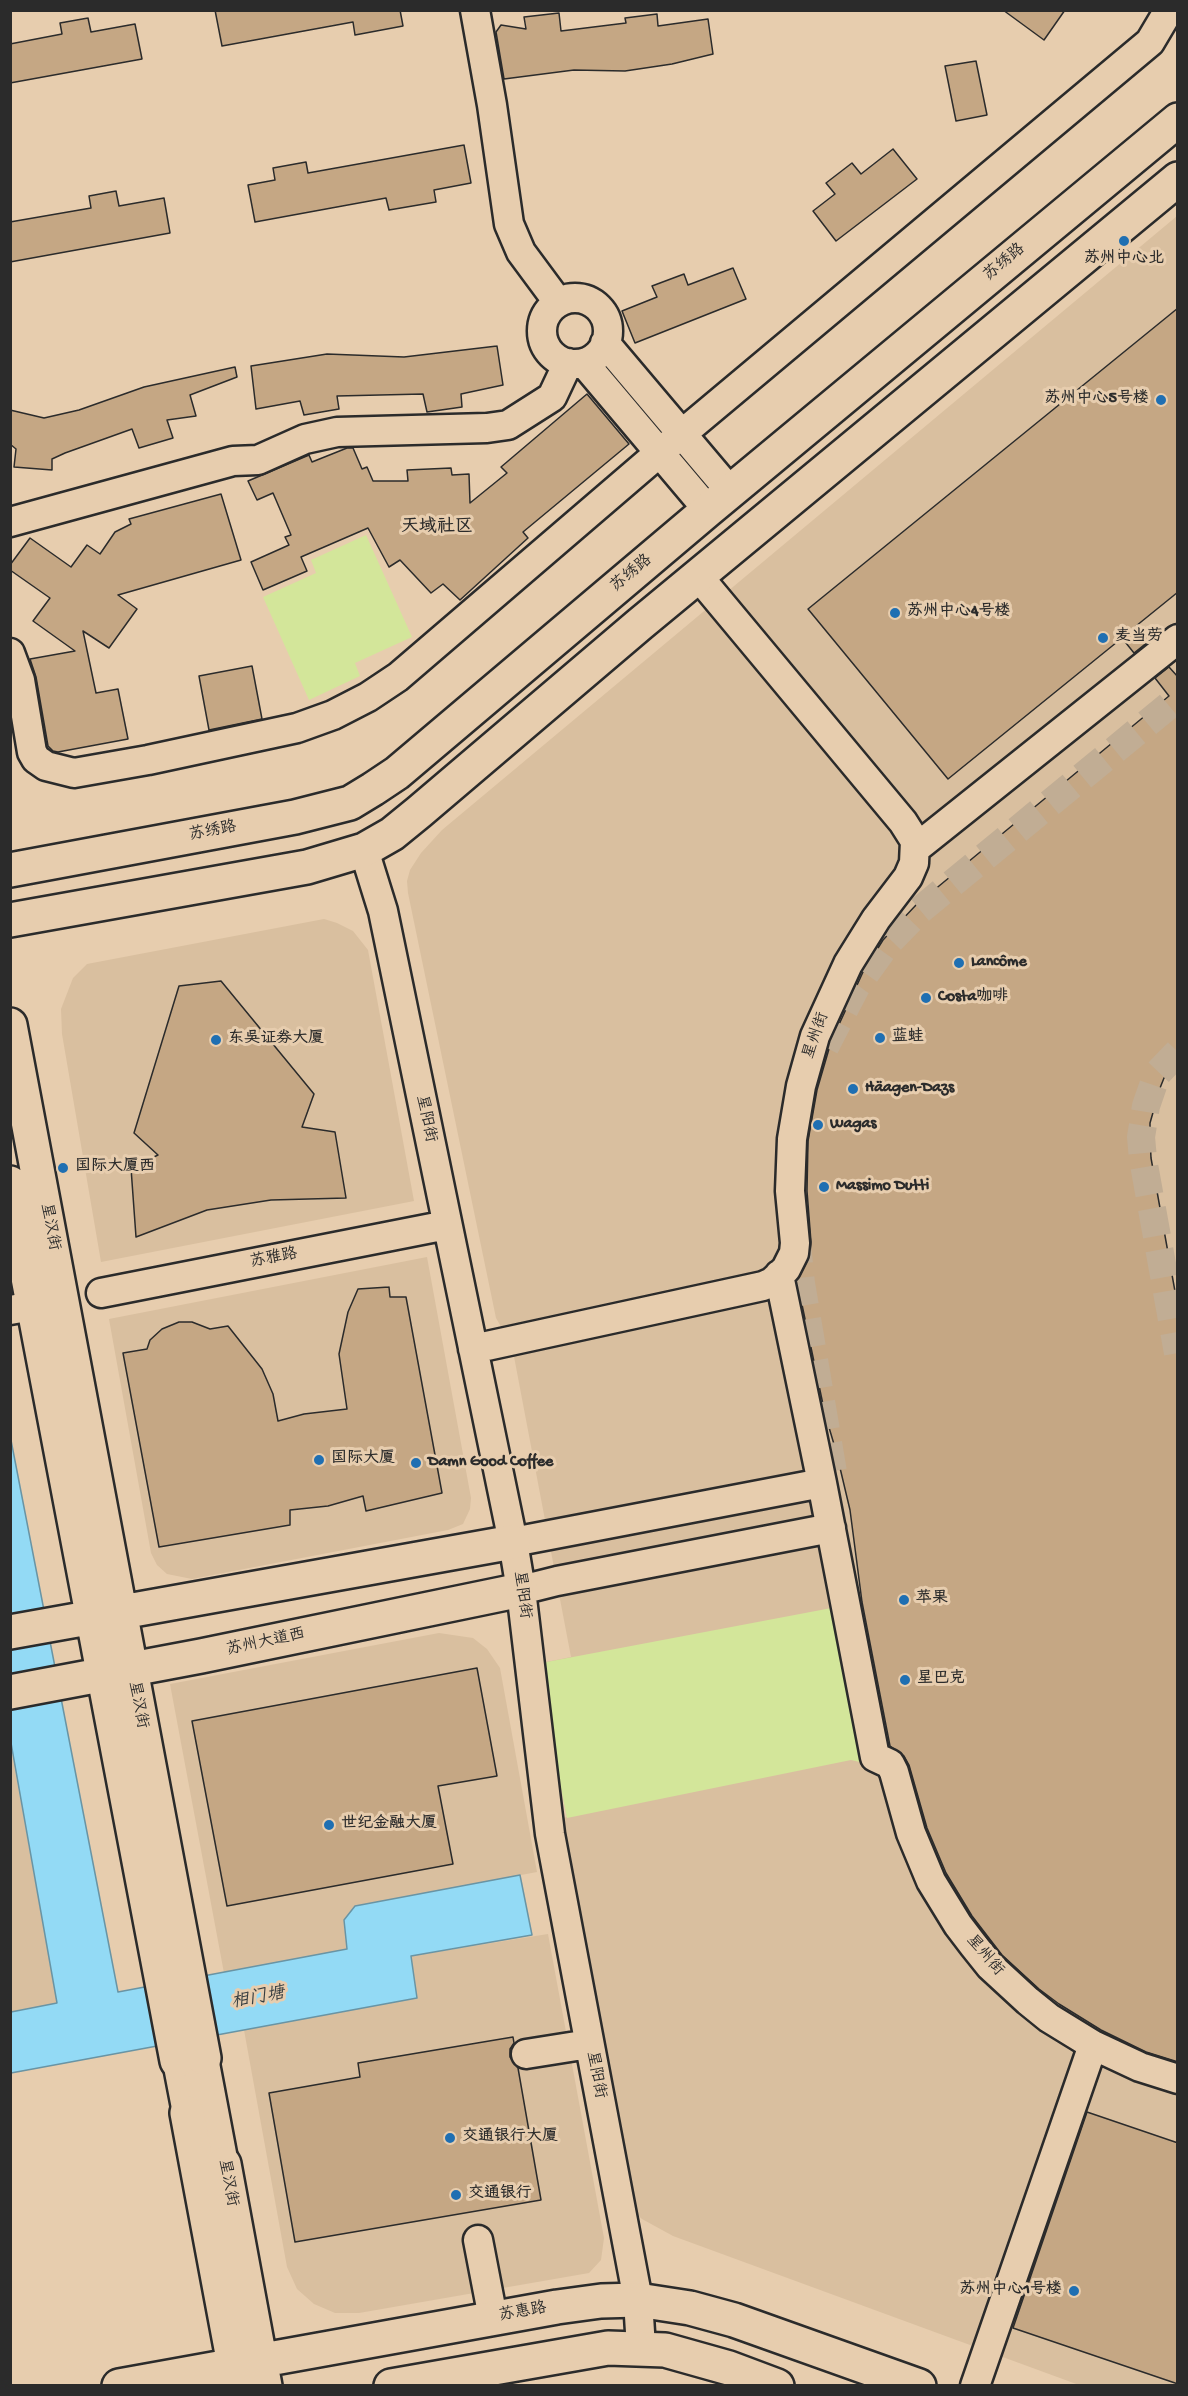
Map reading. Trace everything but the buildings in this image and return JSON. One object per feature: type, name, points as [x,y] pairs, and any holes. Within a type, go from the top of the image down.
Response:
[{"type":"main road","name":"苏绣路","points":[[10,870],[295,817],[350,803],[397,773],[719,501],[1178,120]]},
{"type":"main road","points":[[10,920],[307,867],[364,850],[392,834],[698,576],[1178,180]]},
{"type":"main road","name":"星汉街","points":[[10,1025],[92,1618]]},
{"type":"main road","name":"星汉街","points":[[10,1183],[22,1308],[104,1674],[174,1970],[190,2060]]},
{"type":"main road","points":[[10,1632],[513,1542]]},
{"type":"main road","name":"苏州大道西","points":[[10,1692],[521,1590]]},
{"type":"main road","name":"星汉街","points":[[187,2113],[249,2373]]},
{"type":"main road","name":"星汉街","points":[[224,2164],[249,2373]]},
{"type":"main road","name":"苏惠路","points":[[119,2385],[249,2373],[493,2319],[601,2301],[638,2300],[690,2308],[734,2319],[919,2385]]},
{"type":"main road","points":[[391,2385],[608,2348],[665,2350],[777,2385]]},
{"type":"street","points":[[475,10],[492,105],[509,224],[521,252],[558,302]]},
{"type":"street","points":[[10,653],[20,680],[32,752],[36,759],[57,770],[74,773],[148,760],[297,728],[359,702],[398,677],[659,453],[1150,42],[1168,10]]},
{"type":"street","points":[[10,522],[233,461],[258,460],[305,439],[337,432],[488,428],[508,424],[552,397],[576,363],[593,359],[605,343],[607,323],[596,306],[578,298],[558,302],[545,317],[542,336],[551,354],[576,363],[659,453],[719,501]]},
{"type":"street","points":[[605,343],[682,434],[719,501]]},
{"type":"street","points":[[698,576],[903,822],[913,836],[915,849],[1178,639]]},
{"type":"street","name":"星州街","points":[[779,1275],[786,1269],[794,1253],[795,1233],[790,1191],[792,1138],[801,1086],[812,1044],[848,964],[876,919],[908,877],[914,863],[915,849]]},
{"type":"street","name":"星阳街","points":[[364,850],[383,911],[513,1542],[521,1590],[550,1834],[638,2300],[641,2348]]},
{"type":"street","name":"苏雅路","points":[[100,1293],[447,1225]]},
{"type":"street","points":[[473,1350],[763,1286],[779,1275],[822,1483],[831,1528],[521,1590]]},
{"type":"street","points":[[513,1542],[822,1483]]},
{"type":"street","name":"星州街","points":[[831,1528],[875,1757],[890,1764],[894,1772],[903,1809],[920,1857],[931,1881],[958,1925],[990,1966],[1048,2018],[1093,2045],[1140,2067],[1178,2079]]},
{"type":"street","points":[[526,2054],[589,2044]]},
{"type":"street","points":[[975,2385],[1093,2045]]},
{"type":"street","name":"星汉街","points":[[187,2113],[190,2060]]},
{"type":"street","name":"星汉街","points":[[190,2060],[224,2164]]},
{"type":"street","points":[[478,2240],[493,2319]]},
{"type":"shaded area","points":[[1177,216],[1177,2385],[1079,2385],[673,2236],[642,2219],[627,2206],[546,1822],[567,1817],[536,1664],[571,1657],[512,1346],[496,1318],[407,881],[410,870],[421,853],[442,830]]},
{"type":"shaded area","name":"东吴证券大厦","points":[[324,919],[353,931],[368,950],[414,1201],[101,1262],[62,1034],[61,1009],[73,978],[87,964]]},
{"type":"shaded area","name":"国际大厦","points":[[427,1257],[471,1498],[470,1509],[463,1524],[448,1530],[192,1579],[167,1574],[157,1565],[151,1553],[109,1319]]},
{"type":"shaded area","name":"世纪金融大厦","points":[[439,1633],[473,1638],[487,1649],[500,1668],[537,1872],[355,1906],[344,1920],[348,1949],[224,1973],[170,1684]]},
{"type":"shaded area","points":[[10,1743],[57,2003],[11,2012],[10,2012]]},
{"type":"shaded area","points":[[548,1934],[604,2238],[601,2260],[589,2273],[359,2313],[335,2313],[314,2304],[297,2289],[287,2267],[244,2030],[417,1998],[411,1956]]},
{"type":"green space","points":[[366,535],[412,637],[355,663],[360,676],[309,700],[263,597],[316,573],[311,560]]},
{"type":"green space","points":[[842,1606],[879,1777],[869,1764],[851,1760],[567,1818],[536,1664]]},
{"type":"water","name":"相门塘","points":[[10,1435],[118,1992],[347,1949],[344,1920],[355,1906],[520,1875],[532,1935],[411,1956],[417,1998],[11,2073],[11,2012],[57,2003],[11,1743]]},
{"type":"tunnel","points":[[825,1047],[856,987],[887,944],[920,910],[1178,698]]},
{"type":"tunnel","points":[[1178,1052],[1157,1074],[1146,1106],[1141,1137],[1178,1353]]},
{"type":"tunnel","points":[[796,1236],[801,1283],[835,1484]]},
{"type":"place","name":"苏州中心北","points":[[1124,241]]},
{"type":"place","name":"苏州中心5号楼","points":[[1161,400]]},
{"type":"place","name":"苏州中心4号楼","points":[[895,613]]},
{"type":"place","name":"麦当劳","points":[[1103,638]]},
{"type":"place","name":"Lancôme","points":[[959,963]]},
{"type":"place","name":"Costa咖啡","points":[[926,998]]},
{"type":"place","name":"蓝蛙","points":[[880,1038]]},
{"type":"place","name":"东吴证券大厦","points":[[216,1040]]},
{"type":"place","name":"Häagen-Dazs","points":[[853,1089]]},
{"type":"place","name":"Wagas","points":[[818,1125]]},
{"type":"place","name":"国际大厦西","points":[[63,1168]]},
{"type":"place","name":"Massimo Dutti","points":[[824,1187]]},
{"type":"place","name":"国际大厦","points":[[319,1460]]},
{"type":"place","name":"Damn Good Coffee","points":[[416,1463]]},
{"type":"place","name":"苹果","points":[[904,1600]]},
{"type":"place","name":"星巴克","points":[[905,1680]]},
{"type":"place","name":"世纪金融大厦","points":[[329,1825]]},
{"type":"place","name":"交通银行大厦","points":[[450,2138]]},
{"type":"place","name":"交通银行","points":[[456,2195]]},
{"type":"place","name":"苏州中心1号楼","points":[[1074,2291]]},
{"type":"district","name":"天域社区","points":[[437,528]]}]
